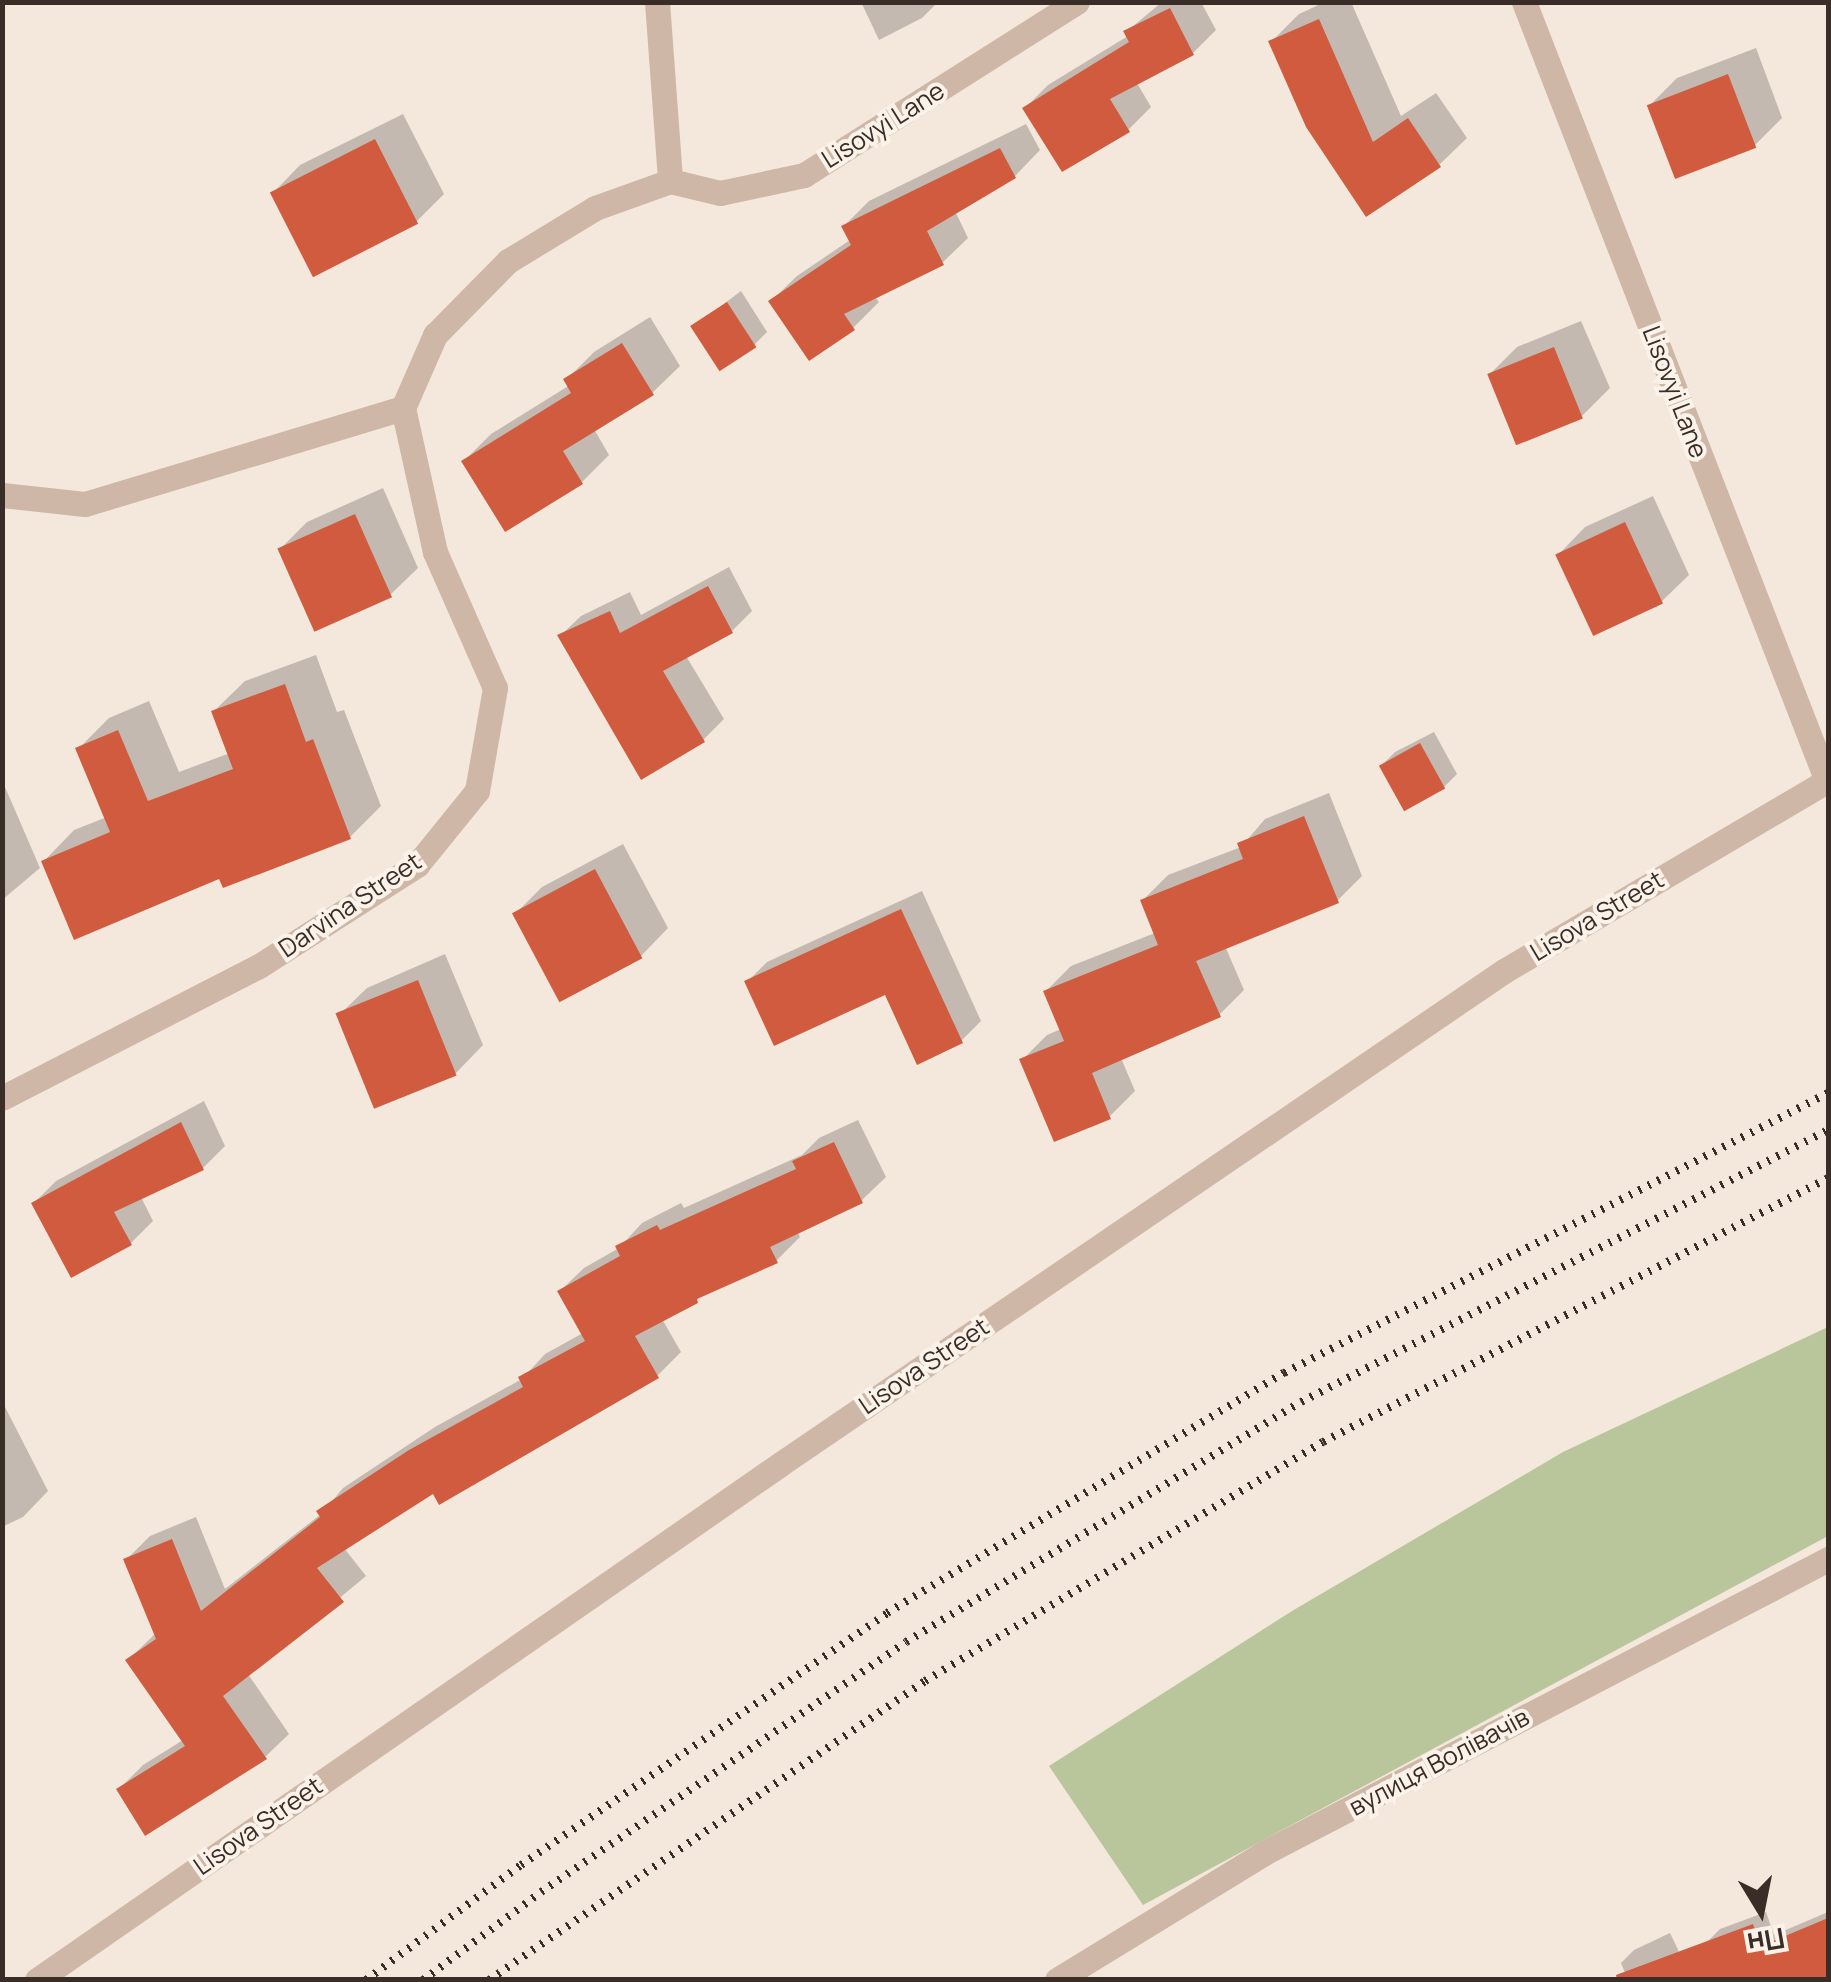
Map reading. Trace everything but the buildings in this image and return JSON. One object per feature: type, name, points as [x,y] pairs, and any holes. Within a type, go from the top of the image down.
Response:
[{"type":"street","points":[[2,495],[85,504],[403,408],[435,335],[508,260],[595,208],[670,181],[657,2]]},
{"type":"street","name":"Lisovyi Lane","points":[[670,181],[720,192],[804,175],[1077,2]]},
{"type":"street","name":"Lisovyi Lane","points":[[1524,2],[1828,780]]},
{"type":"street","name":"Darvina Street","points":[[2,1098],[259,966],[417,865],[477,792],[495,688],[435,552],[403,408]]},
{"type":"street","name":"Lisova Street","points":[[38,1980],[779,1465],[1504,971],[1828,780]]},
{"type":"street","name":"вулиця Волівачів","points":[[1057,1980],[1264,1853],[1828,1558]]},
{"type":"green space","points":[[1828,1327],[1828,1536],[1143,1905],[1049,1766],[1292,1611],[1563,1452]]},
{"type":"railway","points":[[366,1980],[521,1865],[887,1613],[1284,1373],[1828,1093]]},
{"type":"railway","points":[[423,1980],[541,1892],[906,1642],[1301,1402],[1828,1130]]},
{"type":"railway","points":[[489,1980],[925,1681],[1323,1442],[1828,1178]]}]
